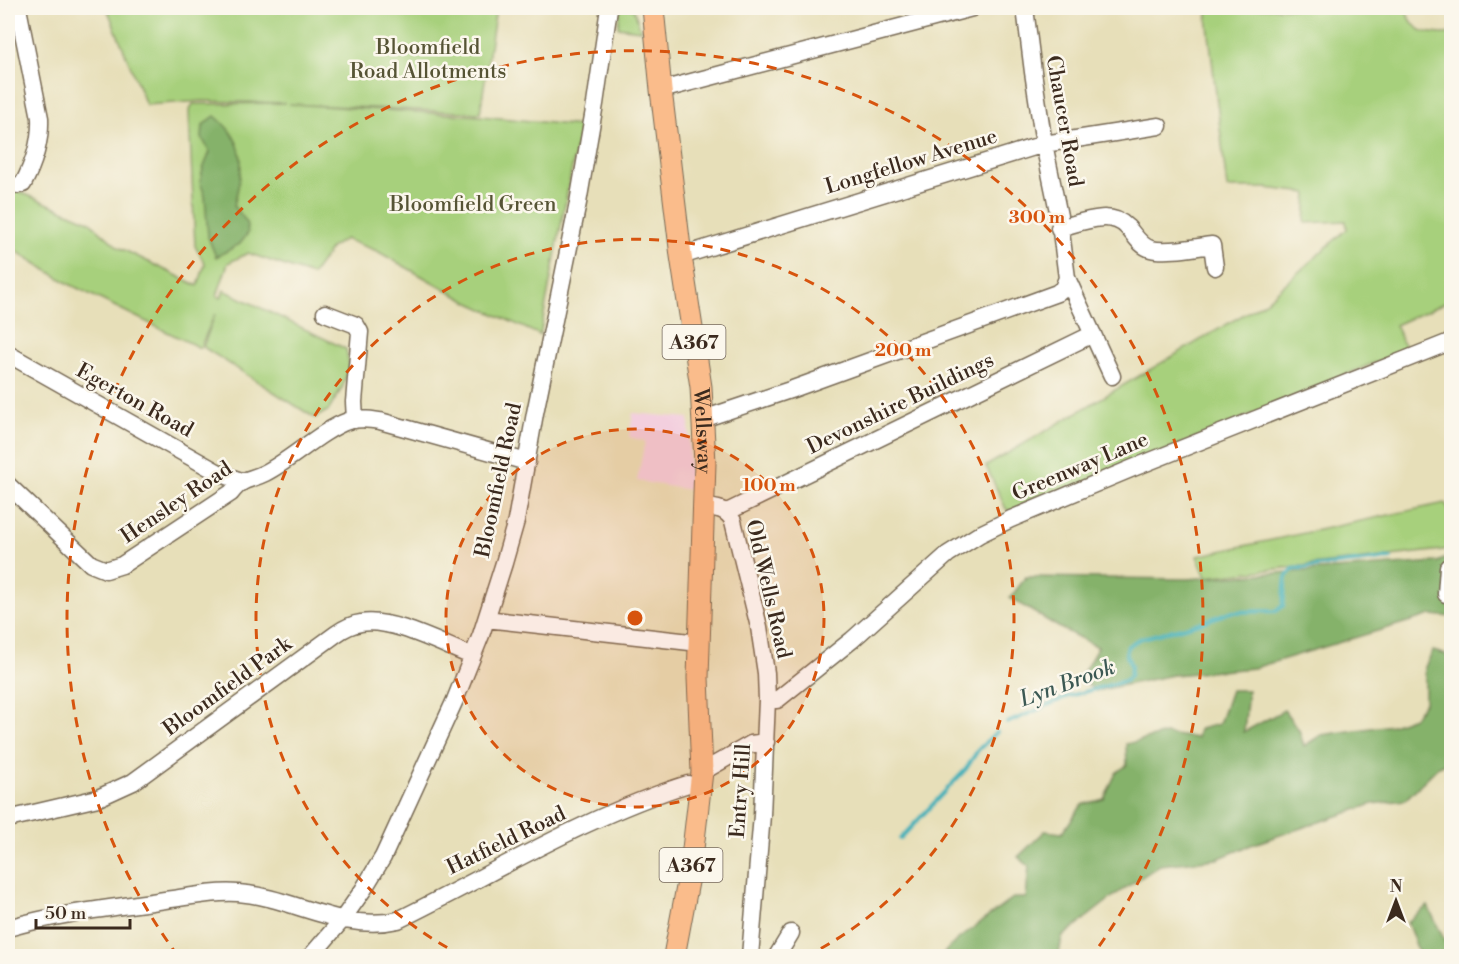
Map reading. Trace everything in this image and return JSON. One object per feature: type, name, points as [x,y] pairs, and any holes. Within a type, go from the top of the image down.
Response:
[{"type":"main road","name":"Wellsway","points":[[653,8],[681,256],[701,387],[703,419],[704,507],[695,778],[690,866],[674,957]]},
{"type":"main road","name":"Wellsway","points":[[662,957],[695,778]]},
{"type":"street","points":[[18,8],[41,132],[31,168],[23,184],[18,185]]},
{"type":"street","name":"Bloomfield Road","points":[[311,957],[342,920],[383,857],[455,700],[486,620],[516,521],[578,203],[609,8]]},
{"type":"street","points":[[661,90],[972,8]]},
{"type":"street","name":"Chaucer Road","points":[[1024,8],[1067,278],[1112,376]]},
{"type":"street","name":"Longfellow Avenue","points":[[681,256],[1044,144],[1159,126]]},
{"type":"street","points":[[1059,228],[1103,218],[1116,219],[1126,226],[1138,241],[1151,249],[1212,245],[1215,267]]},
{"type":"street","name":"Devonshire Buildings","points":[[703,419],[790,390],[1057,293],[1064,288],[1067,278]]},
{"type":"street","points":[[325,313],[356,325],[360,332],[354,402],[355,420]]},
{"type":"street","name":"Devonshire Buildings","points":[[727,512],[1093,334]]},
{"type":"street","name":"Greenway Lane","points":[[767,700],[777,700],[852,640],[948,554],[980,534],[1133,468],[1452,341]]},
{"type":"street","name":"Egerton Road","points":[[8,354],[219,473],[241,481]]},
{"type":"street","name":"Hensley Road","points":[[8,485],[91,564],[106,570],[123,565],[231,493],[241,481],[268,471],[343,423],[368,419],[380,421],[527,462]]},
{"type":"street","name":"Old Wells Road","points":[[704,507],[714,507],[727,512],[733,521],[759,627],[766,673],[767,700]]},
{"type":"street","points":[[1446,594],[1448,567],[1452,567]]},
{"type":"street","points":[[486,620],[699,643]]},
{"type":"street","name":"Bloomfield Park","points":[[8,819],[98,798],[133,782],[336,634],[353,625],[376,622],[393,625],[472,656]]},
{"type":"street","name":"Entry Hill","points":[[750,957],[767,700]]},
{"type":"street","name":"Hatfield Road","points":[[8,928],[72,913],[224,892],[253,895],[342,920],[370,924],[398,920],[518,857],[695,778],[751,744],[766,742]]},
{"type":"street","points":[[777,957],[791,933]]},
{"type":"shaded area","points":[[633,413],[689,418],[690,490],[637,481],[645,441],[629,437]]},
{"type":"green space","points":[[107,8],[496,8],[480,113],[289,104],[481,116],[580,126],[540,335],[468,302],[377,251],[345,239],[332,247],[312,275],[248,253],[228,263],[217,296],[221,298],[224,290],[346,349],[349,364],[343,386],[329,410],[315,418],[203,347],[215,314],[200,348],[69,284],[8,246],[8,187],[89,221],[118,247],[198,286],[205,264],[195,246],[189,111],[193,104],[286,103],[202,101],[146,105]]},
{"type":"green space","points":[[620,8],[633,8],[641,30],[618,27]]},
{"type":"green space","points":[[1206,8],[1404,8],[1417,28],[1439,34],[1451,33],[1451,300],[1395,325],[1405,347],[1400,352],[1015,514],[1006,509],[986,466],[1265,302],[1347,229],[1346,221],[1305,223],[1307,193],[1265,188],[1227,188]]},
{"type":"green space","points":[[215,116],[234,136],[241,156],[240,179],[234,206],[246,221],[248,233],[240,244],[216,257],[208,237],[205,196],[200,182],[210,152],[202,138],[203,125]]},
{"type":"green space","points":[[1445,503],[1451,519],[1451,549],[1206,577],[1197,556]]},
{"type":"green space","points":[[1451,557],[1451,617],[1431,615],[1254,668],[1173,675],[1096,691],[1080,678],[1098,647],[1060,628],[1010,598],[1026,577],[1187,579],[1437,562]]},
{"type":"green space","points":[[1433,651],[1451,656],[1451,761],[1440,765],[1405,800],[1373,804],[1251,845],[1217,859],[1160,865],[1115,895],[1062,937],[1059,954],[1061,956],[941,956],[957,940],[1013,898],[1026,898],[1029,866],[1018,857],[1045,831],[1062,833],[1082,805],[1104,799],[1116,773],[1127,765],[1126,744],[1165,734],[1197,738],[1199,729],[1219,724],[1231,690],[1248,690],[1244,732],[1284,710],[1299,730],[1304,746],[1321,735],[1392,725],[1414,717],[1425,702],[1425,667]]},
{"type":"green space","points":[[1428,906],[1451,956],[1420,956],[1407,922]]},
{"type":"waterway","name":"Lyn Brook","points":[[1007,723],[1069,696],[1125,681],[1130,676],[1131,666],[1126,654],[1128,646],[1139,639],[1200,623],[1230,612],[1276,611],[1283,606],[1286,577],[1293,569],[1391,558]]},
{"type":"waterway","name":"Lyn Brook","points":[[900,839],[966,769],[978,750],[997,732]]},
{"type":"park label","name":"Bloomfield Road Allotments","points":[[428,59]]},
{"type":"park label","name":"Bloomfield Green","points":[[473,204]]}]
